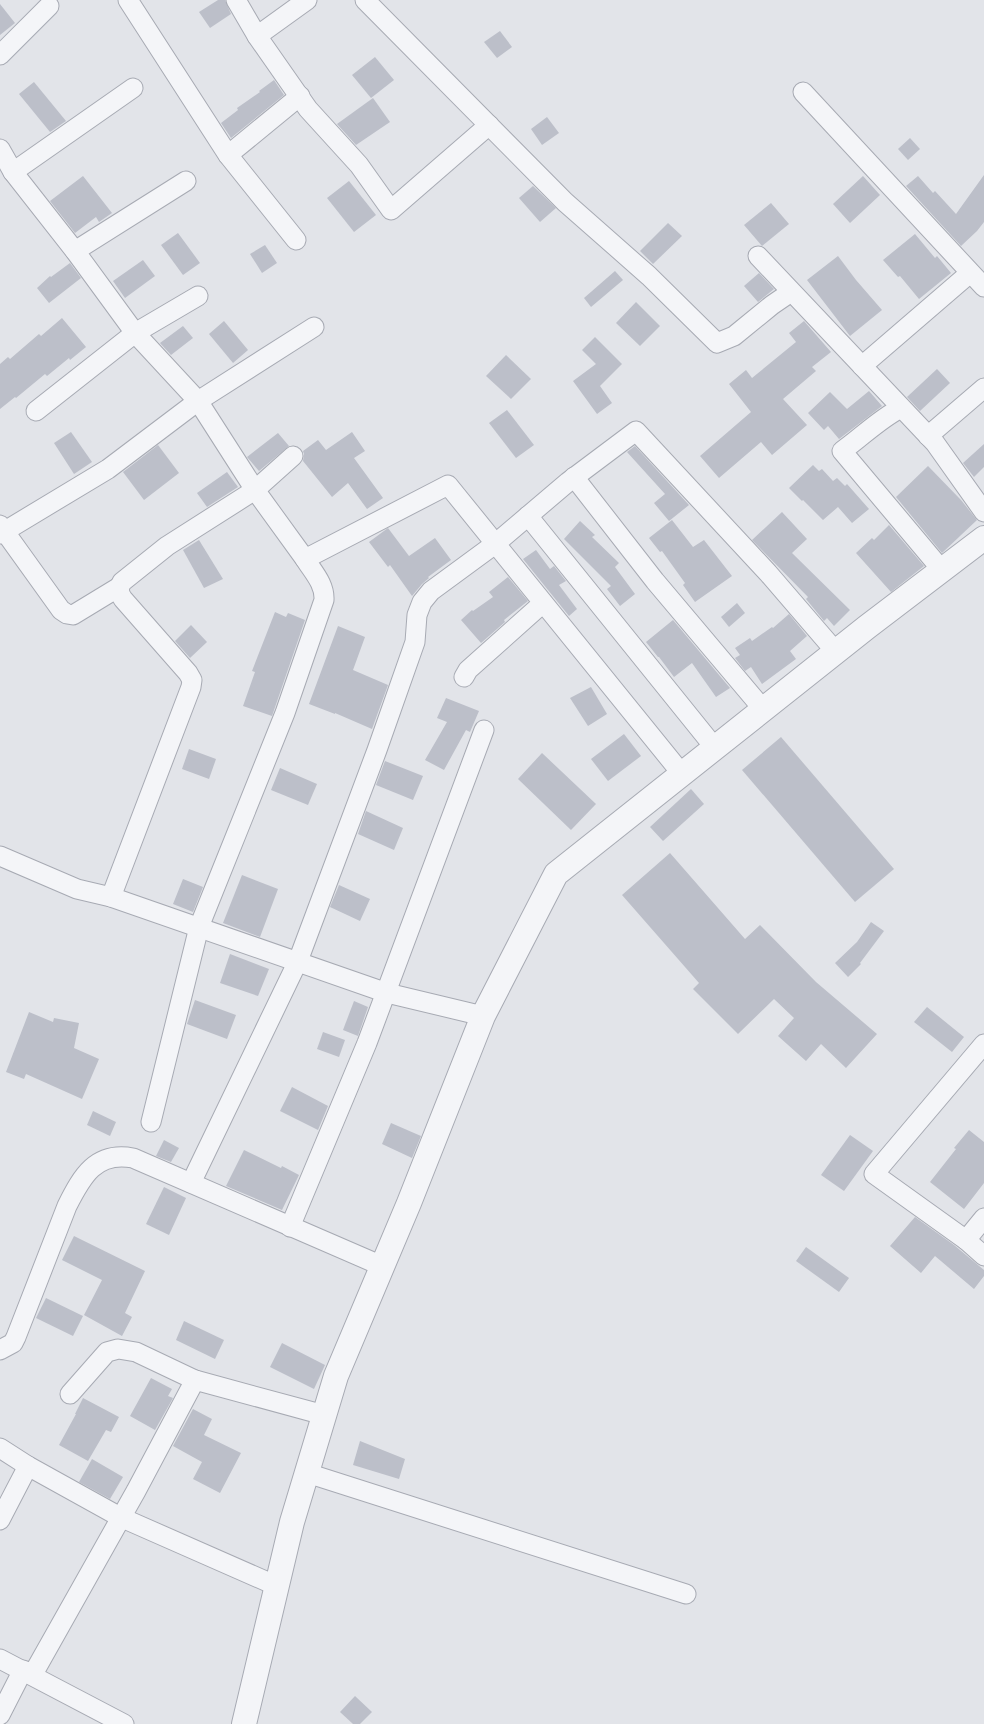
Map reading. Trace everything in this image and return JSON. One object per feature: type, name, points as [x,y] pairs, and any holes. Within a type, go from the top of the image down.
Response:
[{"type":"street","points":[[128,0],[228,155],[296,240]]},
{"type":"street","points":[[236,0],[257,36],[308,109],[359,166],[391,210],[489,124]]},
{"type":"street","points":[[257,36],[307,0]]},
{"type":"street","points":[[365,0],[565,202],[649,276],[717,343],[734,336],[791,292]]},
{"type":"street","points":[[0,54],[49,6]]},
{"type":"street","points":[[13,172],[133,88]]},
{"type":"street","points":[[803,92],[984,287]]},
{"type":"street","points":[[228,155],[300,96]]},
{"type":"street","points":[[0,149],[13,172],[75,251],[135,333],[198,401],[255,490],[305,559],[324,592],[324,600],[285,713],[199,927],[151,1122]]},
{"type":"street","points":[[75,251],[186,181]]},
{"type":"street","points":[[758,256],[936,443],[984,512]]},
{"type":"street","points":[[862,366],[970,273]]},
{"type":"street","points":[[36,411],[135,333],[198,296]]},
{"type":"street","points":[[293,456],[255,490],[167,546],[122,582],[119,588],[73,615],[61,610],[1,530],[108,469],[198,401],[314,327]]},
{"type":"street","points":[[928,436],[984,388]]},
{"type":"street","points":[[901,408],[885,416],[842,451],[941,569]]},
{"type":"street","points":[[191,1183],[298,961],[378,750],[409,660],[415,642],[417,615],[422,602],[431,591],[495,544],[574,477],[636,430],[768,573],[836,652]]},
{"type":"street","points":[[574,477],[655,581],[764,709]]},
{"type":"street","points":[[305,559],[448,485],[682,774]]},
{"type":"street","points":[[528,516],[715,748]]},
{"type":"street","points":[[244,1724],[292,1522],[336,1376],[413,1194],[483,1016],[556,874],[941,569],[984,538]]},
{"type":"street","points":[[111,897],[191,687],[192,680],[123,599],[119,588]]},
{"type":"street","points":[[464,677],[468,670],[543,603]]},
{"type":"street","points":[[290,1227],[387,993],[484,730]]},
{"type":"street","points":[[0,856],[77,888],[111,897],[387,993],[483,1016]]},
{"type":"street","points":[[984,1044],[874,1174],[966,1240],[984,1256]]},
{"type":"street","points":[[0,1350],[13,1343],[16,1337],[67,1206],[84,1176],[95,1165],[109,1158],[122,1156],[133,1158],[382,1266]]},
{"type":"street","points":[[966,1240],[984,1218]]},
{"type":"street","points":[[70,1394],[107,1352],[118,1349],[136,1352],[195,1380],[324,1415]]},
{"type":"street","points":[[22,1670],[33,1674],[136,1491],[195,1380]]},
{"type":"street","points":[[0,1448],[28,1466],[120,1517],[277,1586]]},
{"type":"street","points":[[0,1520],[28,1466]]},
{"type":"street","points":[[307,1473],[686,1594]]},
{"type":"street","points":[[0,1659],[124,1724]]},
{"type":"street","points":[[0,1715],[22,1670]]},
{"type":"building","points":[[218,0],[225,0],[231,14],[210,28],[199,12]]},
{"type":"building","points":[[0,4],[15,23],[0,35]]},
{"type":"building","points":[[500,31],[512,47],[497,58],[484,42]]},
{"type":"building","points":[[375,57],[394,80],[371,98],[352,75]]},
{"type":"building","points":[[274,80],[284,95],[231,138],[221,123],[238,110],[237,108]]},
{"type":"building","points":[[34,82],[66,121],[50,132],[19,94]]},
{"type":"building","points":[[373,98],[390,122],[356,145],[337,124]]},
{"type":"building","points":[[547,117],[559,133],[542,145],[531,129]]},
{"type":"building","points":[[910,138],[920,149],[908,160],[898,149]]},
{"type":"building","points":[[984,175],[984,222],[961,246],[906,186],[918,176],[956,214]]},
{"type":"building","points":[[83,176],[112,213],[99,222],[96,217],[75,233],[50,201]]},
{"type":"building","points":[[863,176],[880,195],[850,223],[833,204]]},
{"type":"building","points":[[349,181],[376,215],[354,232],[327,198]]},
{"type":"building","points":[[533,186],[556,208],[540,222],[519,198]]},
{"type":"building","points":[[771,203],[789,224],[762,246],[744,225]]},
{"type":"building","points":[[668,223],[682,236],[653,264],[640,251]]},
{"type":"building","points":[[178,233],[200,263],[183,275],[161,245]]},
{"type":"building","points":[[915,234],[935,258],[937,256],[951,273],[919,299],[900,276],[898,277],[883,260]]},
{"type":"building","points":[[265,245],[277,263],[262,273],[250,254]]},
{"type":"building","points":[[838,256],[882,310],[850,336],[807,280]]},
{"type":"building","points":[[143,260],[155,276],[125,298],[113,281]]},
{"type":"building","points":[[70,263],[81,278],[49,303],[37,288],[50,276]]},
{"type":"building","points":[[615,271],[623,280],[591,307],[584,298]]},
{"type":"building","points":[[759,273],[774,289],[758,302],[744,286]]},
{"type":"building","points":[[636,302],[660,326],[640,346],[616,323]]},
{"type":"building","points":[[62,318],[86,347],[47,376],[45,374],[0,409],[0,364],[8,357],[10,359],[39,334],[41,336]]},
{"type":"building","points":[[224,321],[248,350],[233,363],[209,334]]},
{"type":"building","points":[[804,321],[831,352],[812,367],[816,371],[783,399],[807,425],[772,455],[761,442],[719,478],[700,456],[751,412],[729,384],[746,370],[752,378],[796,342],[789,333]]},
{"type":"building","points":[[183,326],[193,338],[171,355],[160,343]]},
{"type":"building","points":[[595,337],[622,364],[600,386],[612,403],[597,414],[573,381],[596,364],[582,350]]},
{"type":"building","points":[[506,355],[531,379],[511,399],[486,376]]},
{"type":"building","points":[[937,369],[950,383],[920,411],[907,397]]},
{"type":"building","points":[[869,391],[882,406],[839,439],[828,426],[824,430],[808,413],[830,392],[847,409]]},
{"type":"building","points":[[507,410],[534,445],[516,458],[489,423]]},
{"type":"building","points":[[71,432],[92,462],[74,474],[54,443]]},
{"type":"building","points":[[352,432],[365,451],[354,458],[383,498],[367,509],[348,483],[332,497],[303,461],[303,451],[318,440],[326,450]]},
{"type":"building","points":[[278,433],[289,446],[259,471],[247,457]]},
{"type":"building","points":[[984,444],[984,467],[974,477],[963,463]]},
{"type":"building","points":[[158,445],[179,473],[144,500],[123,472]]},
{"type":"building","points":[[635,446],[689,505],[669,521],[654,503],[665,494],[627,452]]},
{"type":"building","points":[[813,465],[819,471],[822,469],[833,481],[837,478],[845,486],[847,484],[869,509],[852,523],[838,507],[823,520],[789,488]]},
{"type":"building","points":[[928,466],[961,500],[977,520],[942,553],[896,497]]},
{"type":"building","points":[[227,472],[238,487],[207,507],[197,493]]},
{"type":"building","points":[[782,512],[807,539],[792,553],[850,610],[834,626],[827,618],[824,621],[806,599],[808,597],[752,540]]},
{"type":"building","points":[[672,520],[693,547],[704,540],[732,576],[695,602],[683,585],[685,583],[662,551],[660,552],[649,538]]},
{"type":"building","points":[[580,521],[595,535],[592,537],[619,563],[615,567],[635,594],[620,606],[607,589],[611,586],[564,539]]},
{"type":"building","points":[[889,525],[924,566],[891,592],[856,553],[872,538],[874,540]]},
{"type":"building","points":[[388,528],[409,556],[435,538],[451,560],[428,577],[412,596],[390,565],[388,567],[369,542]]},
{"type":"building","points":[[199,540],[223,579],[204,588],[183,550]]},
{"type":"building","points":[[536,550],[550,569],[554,566],[566,581],[559,585],[577,609],[569,616],[523,559]]},
{"type":"building","points":[[508,577],[528,601],[504,620],[505,622],[481,643],[461,620],[472,610],[493,597],[489,592]]},
{"type":"building","points":[[737,603],[745,613],[729,627],[721,617]]},
{"type":"building","points":[[275,612],[286,617],[288,613],[305,620],[272,716],[243,706],[255,672],[252,671]]},
{"type":"building","points":[[789,614],[807,636],[790,651],[796,659],[762,684],[751,667],[745,671],[735,658],[740,655],[735,648],[750,638],[752,641],[773,628]]},
{"type":"building","points":[[673,620],[730,688],[716,697],[692,663],[674,677],[646,642]]},
{"type":"building","points":[[191,625],[207,642],[190,658],[175,641]]},
{"type":"building","points":[[338,626],[365,637],[353,670],[388,685],[372,729],[309,704]]},
{"type":"building","points":[[591,687],[607,714],[588,726],[570,698]]},
{"type":"building","points":[[446,698],[479,711],[470,732],[466,730],[444,770],[425,760],[447,722],[437,718]]},
{"type":"building","points":[[624,734],[641,756],[608,781],[591,759]]},
{"type":"building","points":[[781,737],[894,869],[855,902],[742,770]]},
{"type":"building","points":[[189,749],[216,759],[209,779],[182,769]]},
{"type":"building","points":[[542,753],[596,804],[571,830],[518,779]]},
{"type":"building","points":[[385,761],[423,776],[413,800],[376,785]]},
{"type":"building","points":[[280,768],[317,784],[308,805],[271,790]]},
{"type":"building","points":[[691,789],[704,804],[663,841],[650,827]]},
{"type":"building","points":[[366,811],[403,828],[394,850],[358,834]]},
{"type":"building","points":[[670,853],[745,939],[760,925],[816,982],[877,1034],[846,1068],[821,1044],[806,1061],[778,1036],[794,1018],[774,999],[738,1034],[693,989],[699,983],[622,895]]},
{"type":"building","points":[[242,875],[278,889],[260,937],[223,923]]},
{"type":"building","points":[[183,879],[203,887],[193,912],[173,904]]},
{"type":"building","points":[[339,885],[370,899],[360,921],[330,907]]},
{"type":"building","points":[[871,922],[884,931],[861,964],[848,977],[835,963],[857,942]]},
{"type":"building","points":[[230,954],[269,969],[258,996],[220,983]]},
{"type":"building","points":[[195,1000],[236,1015],[227,1039],[187,1024]]},
{"type":"building","points":[[354,1001],[368,1007],[358,1036],[343,1030]]},
{"type":"building","points":[[927,1007],[964,1037],[952,1052],[914,1022]]},
{"type":"building","points":[[29,1012],[53,1022],[54,1018],[79,1023],[74,1048],[99,1059],[82,1099],[26,1074],[24,1079],[6,1072]]},
{"type":"building","points":[[323,1032],[345,1040],[339,1057],[317,1049]]},
{"type":"building","points":[[292,1087],[328,1106],[318,1130],[280,1111]]},
{"type":"building","points":[[93,1111],[116,1122],[110,1136],[87,1125]]},
{"type":"building","points":[[391,1123],[421,1136],[412,1158],[382,1144]]},
{"type":"building","points":[[969,1130],[984,1142],[984,1183],[964,1209],[930,1182]]},
{"type":"building","points":[[850,1135],[873,1151],[844,1191],[821,1175]]},
{"type":"building","points":[[164,1140],[179,1148],[171,1162],[156,1156]]},
{"type":"building","points":[[244,1150],[299,1175],[282,1210],[226,1186]]},
{"type":"building","points":[[164,1187],[186,1198],[169,1235],[146,1224]]},
{"type":"building","points":[[915,1217],[954,1245],[984,1270],[984,1276],[974,1289],[935,1256],[921,1273],[890,1246]]},
{"type":"building","points":[[74,1236],[145,1271],[125,1313],[132,1317],[122,1336],[84,1315],[102,1280],[62,1260]]},
{"type":"building","points":[[806,1247],[849,1278],[839,1292],[796,1261]]},
{"type":"building","points":[[46,1298],[83,1316],[73,1336],[36,1318]]},
{"type":"building","points":[[184,1321],[224,1340],[215,1359],[176,1340]]},
{"type":"building","points":[[282,1343],[325,1365],[314,1389],[270,1367]]},
{"type":"building","points":[[151,1378],[172,1389],[168,1396],[173,1398],[155,1430],[130,1416]]},
{"type":"building","points":[[83,1398],[119,1417],[111,1432],[106,1430],[88,1461],[59,1445]]},
{"type":"building","points":[[193,1409],[212,1419],[204,1435],[241,1453],[220,1493],[193,1479],[202,1462],[173,1446]]},
{"type":"building","points":[[360,1441],[405,1459],[399,1479],[353,1465]]},
{"type":"building","points":[[92,1459],[123,1477],[110,1499],[79,1482]]},
{"type":"building","points":[[355,1696],[372,1712],[360,1724],[353,1724],[340,1712]]}]
